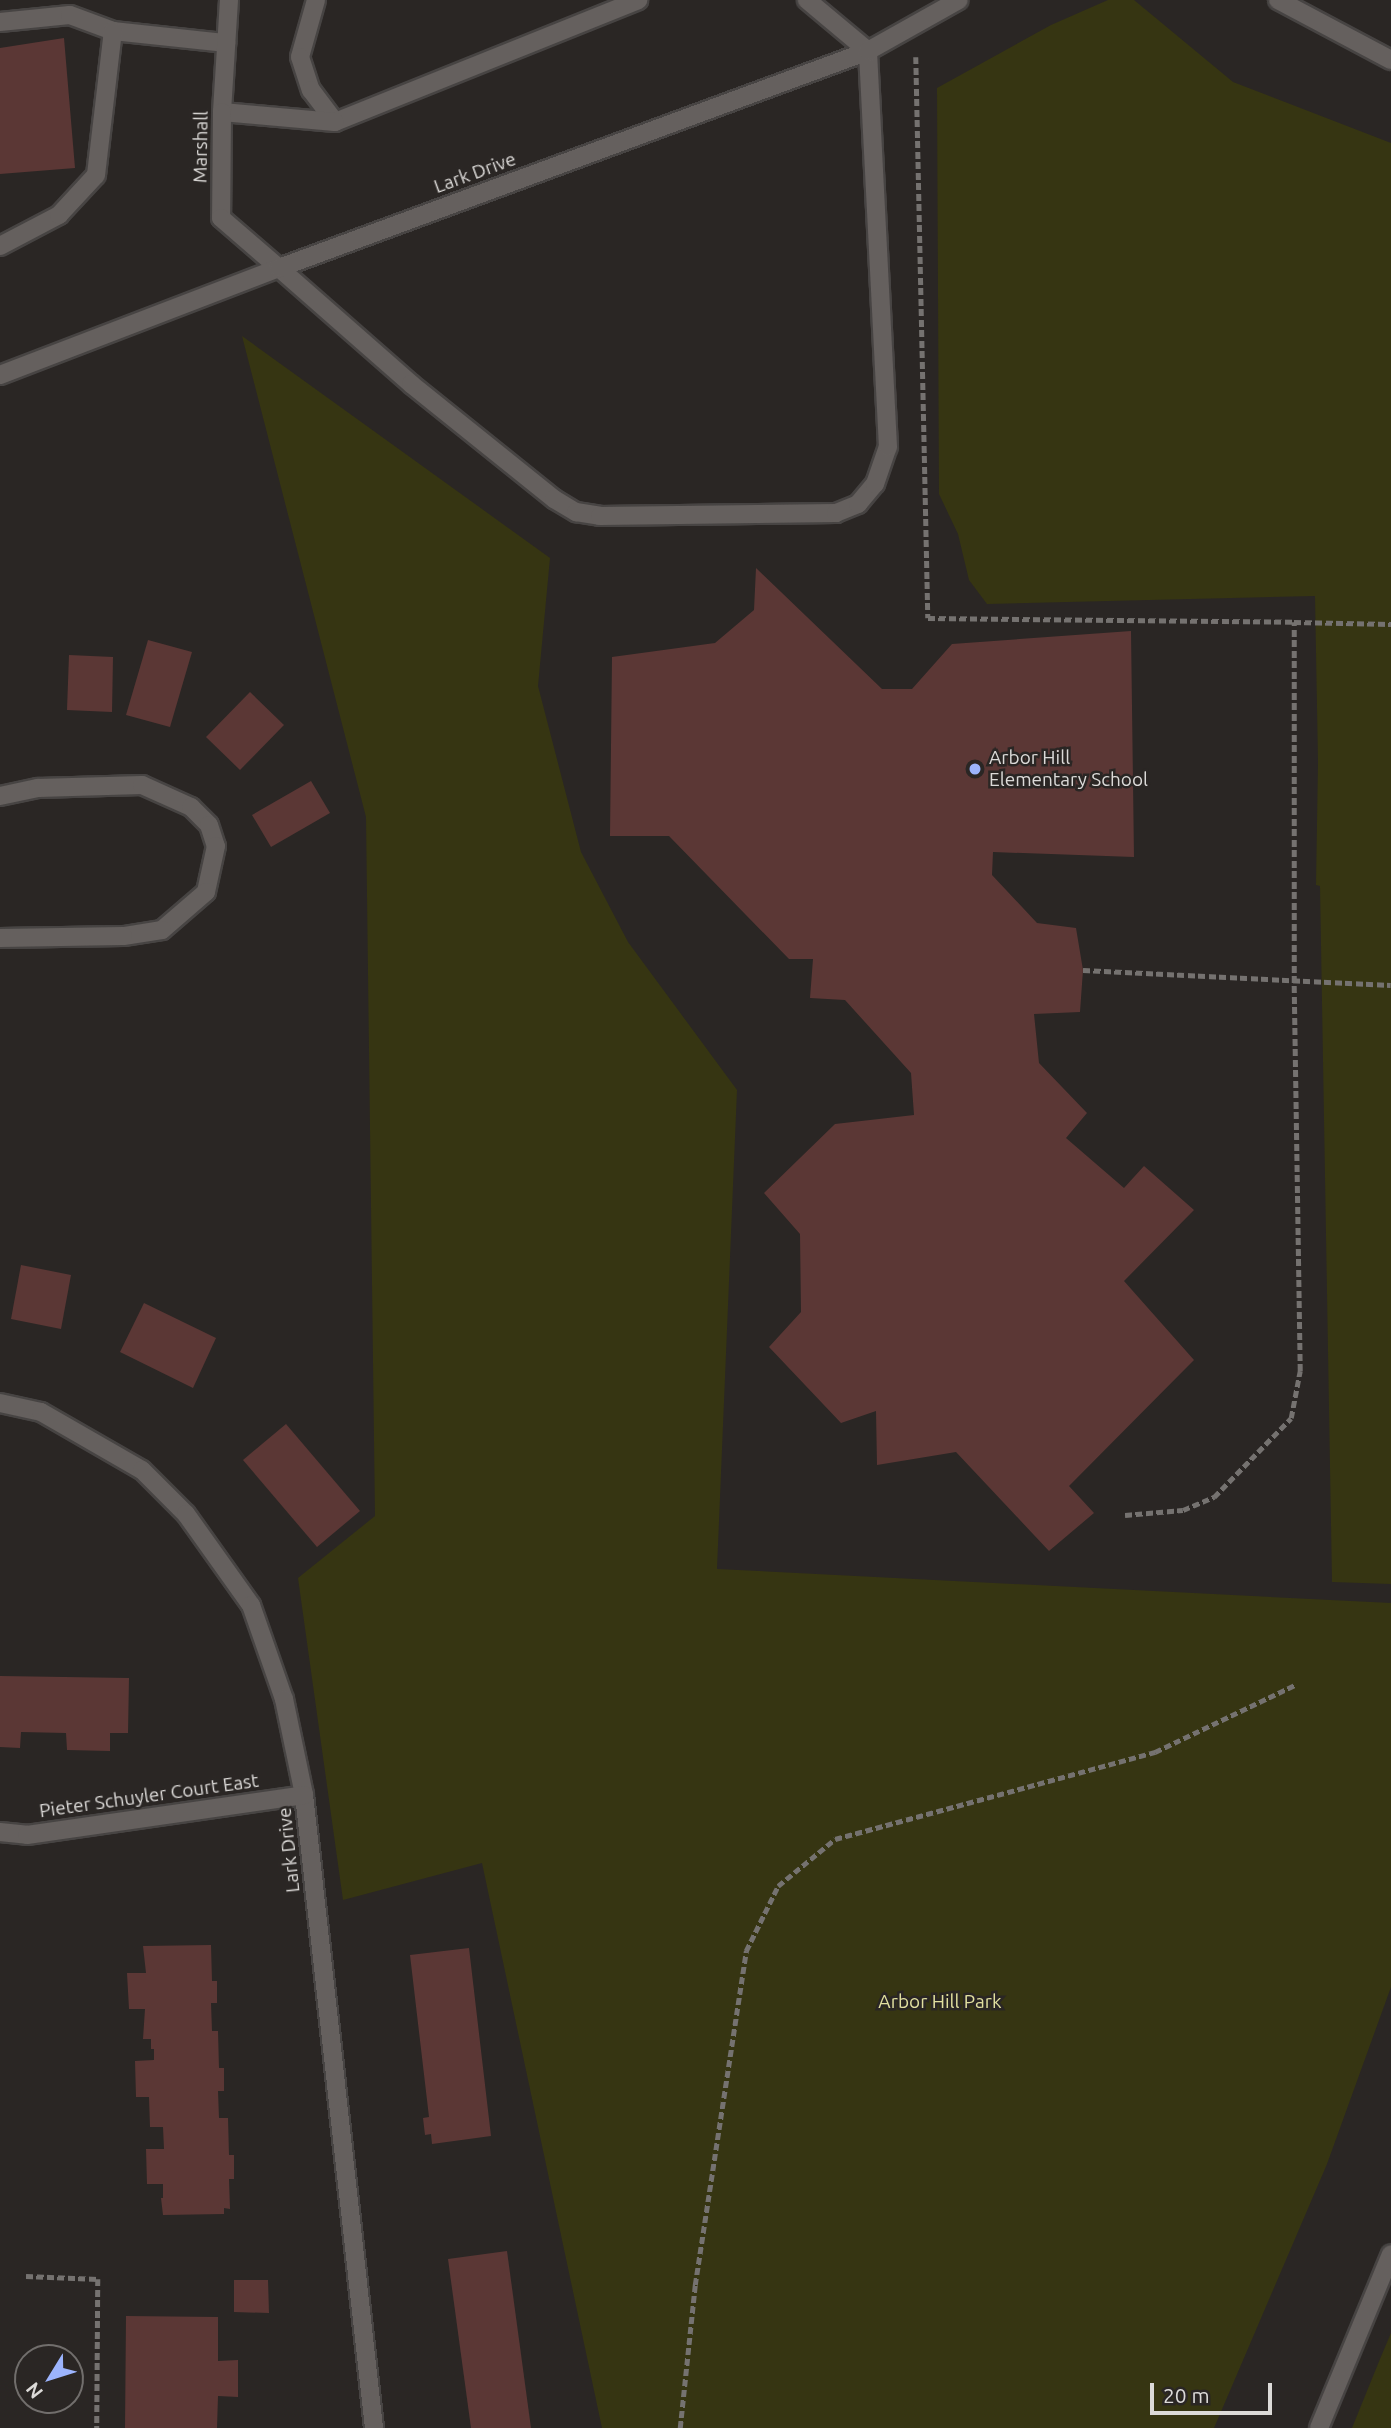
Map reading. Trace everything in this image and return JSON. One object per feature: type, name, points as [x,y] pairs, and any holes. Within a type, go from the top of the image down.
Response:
[{"type":"street","name":"Marshall","points":[[229,0],[222,112],[221,218],[411,384],[554,499],[576,512],[600,516],[836,513],[858,504],[874,484],[888,447],[868,51]]},
{"type":"street","points":[[317,0],[300,57],[311,90],[335,122]]},
{"type":"street","points":[[222,112],[335,122],[638,0]]},
{"type":"street","points":[[807,0],[868,51]]},
{"type":"street","name":"Lark Drive","points":[[0,374],[868,51],[960,0]]},
{"type":"street","points":[[1278,0],[1391,60]]},
{"type":"street","points":[[0,22],[70,15],[113,31],[226,43]]},
{"type":"street","points":[[0,246],[59,215],[96,176],[113,31]]},
{"type":"street","points":[[0,796],[38,788],[142,785],[191,807],[209,825],[216,846],[206,892],[162,930],[123,936],[0,938]]},
{"type":"street","name":"Lark Drive","points":[[0,1403],[41,1412],[142,1470],[186,1514],[251,1605],[284,1699],[304,1795],[374,2428]]},
{"type":"street","name":"Pieter Schuyler Court East","points":[[0,1832],[27,1835],[304,1795]]},
{"type":"street","points":[[1319,2428],[1391,2254]]},
{"type":"path","points":[[915,25],[928,618],[1391,624]]},
{"type":"path","points":[[1125,1515],[1183,1510],[1214,1497],[1292,1418],[1300,1371],[1294,983],[1294,622]]},
{"type":"path","points":[[1083,970],[1294,983],[1391,985]]},
{"type":"path","points":[[680,2428],[695,2285],[746,1951],[778,1886],[835,1839],[1155,1752],[1294,1685]]},
{"type":"path","points":[[26,2276],[98,2279],[97,2428]]},
{"type":"green space","points":[[1108,0],[1134,0],[1233,82],[1391,143],[1391,1584],[1332,1582],[1320,886],[1316,885],[1318,762],[1315,596],[987,604],[969,580],[958,534],[939,494],[937,88],[1051,25]]},
{"type":"green space","name":"Arbor Hill Park","points":[[242,336],[550,558],[538,686],[581,852],[628,942],[737,1090],[717,1569],[1391,1603],[1391,1987],[1327,2164],[1214,2428],[602,2428],[482,1863],[343,1900],[298,1578],[375,1516],[366,817]]},
{"type":"green space","points":[[1391,2333],[1391,2428],[1352,2428],[1380,2359]]},
{"type":"building","points":[[64,38],[75,168],[0,174],[0,48]]},
{"type":"building","name":"Arbor Hill Elementary School","points":[[756,568],[882,689],[912,689],[952,644],[1131,631],[1134,857],[993,852],[992,875],[1037,923],[1076,928],[1083,970],[1080,1012],[1034,1014],[1039,1063],[1087,1113],[1066,1138],[1124,1188],[1144,1166],[1194,1210],[1124,1281],[1194,1360],[1069,1486],[1094,1513],[1049,1551],[956,1452],[877,1465],[876,1411],[841,1423],[769,1347],[801,1312],[800,1234],[764,1193],[835,1124],[914,1115],[911,1073],[845,1000],[810,998],[813,959],[789,959],[669,836],[610,836],[612,657],[715,643],[754,610]]},
{"type":"building","points":[[148,640],[192,652],[170,727],[126,715]]},
{"type":"building","points":[[69,655],[113,657],[112,712],[67,710]]},
{"type":"building","points":[[250,692],[284,725],[240,770],[206,737]]},
{"type":"building","points":[[311,781],[330,813],[271,847],[252,815]]},
{"type":"building","points":[[21,1265],[71,1275],[61,1329],[11,1319]]},
{"type":"building","points":[[144,1303],[216,1338],[193,1388],[120,1352]]},
{"type":"building","points":[[286,1424],[360,1511],[317,1547],[243,1460]]},
{"type":"building","points":[[0,1676],[129,1678],[128,1733],[110,1733],[110,1751],[67,1750],[66,1733],[21,1732],[20,1748],[0,1747]]},
{"type":"building","points":[[211,1945],[212,1981],[217,1981],[217,2003],[211,2003],[212,2031],[218,2031],[219,2068],[224,2068],[224,2091],[218,2091],[219,2118],[228,2118],[229,2155],[234,2155],[234,2179],[229,2179],[230,2209],[224,2208],[224,2214],[163,2215],[163,2184],[147,2184],[146,2149],[164,2149],[163,2127],[150,2127],[149,2097],[136,2097],[135,2061],[154,2060],[154,2049],[151,2049],[151,2039],[143,2039],[145,2009],[129,2009],[127,1973],[146,1973],[143,1946]]},
{"type":"building","points":[[469,1948],[491,2136],[432,2144],[431,2134],[425,2135],[423,2118],[429,2117],[410,1955]]},
{"type":"building","points":[[507,2251],[531,2428],[471,2428],[448,2259]]},
{"type":"building","points":[[234,2280],[268,2280],[269,2313],[234,2312]]},
{"type":"building","points":[[126,2316],[218,2317],[218,2361],[238,2360],[238,2397],[218,2396],[217,2428],[125,2428]]},
{"type":"place","name":"Arbor Hill Elementary School","points":[[975,769]]}]
